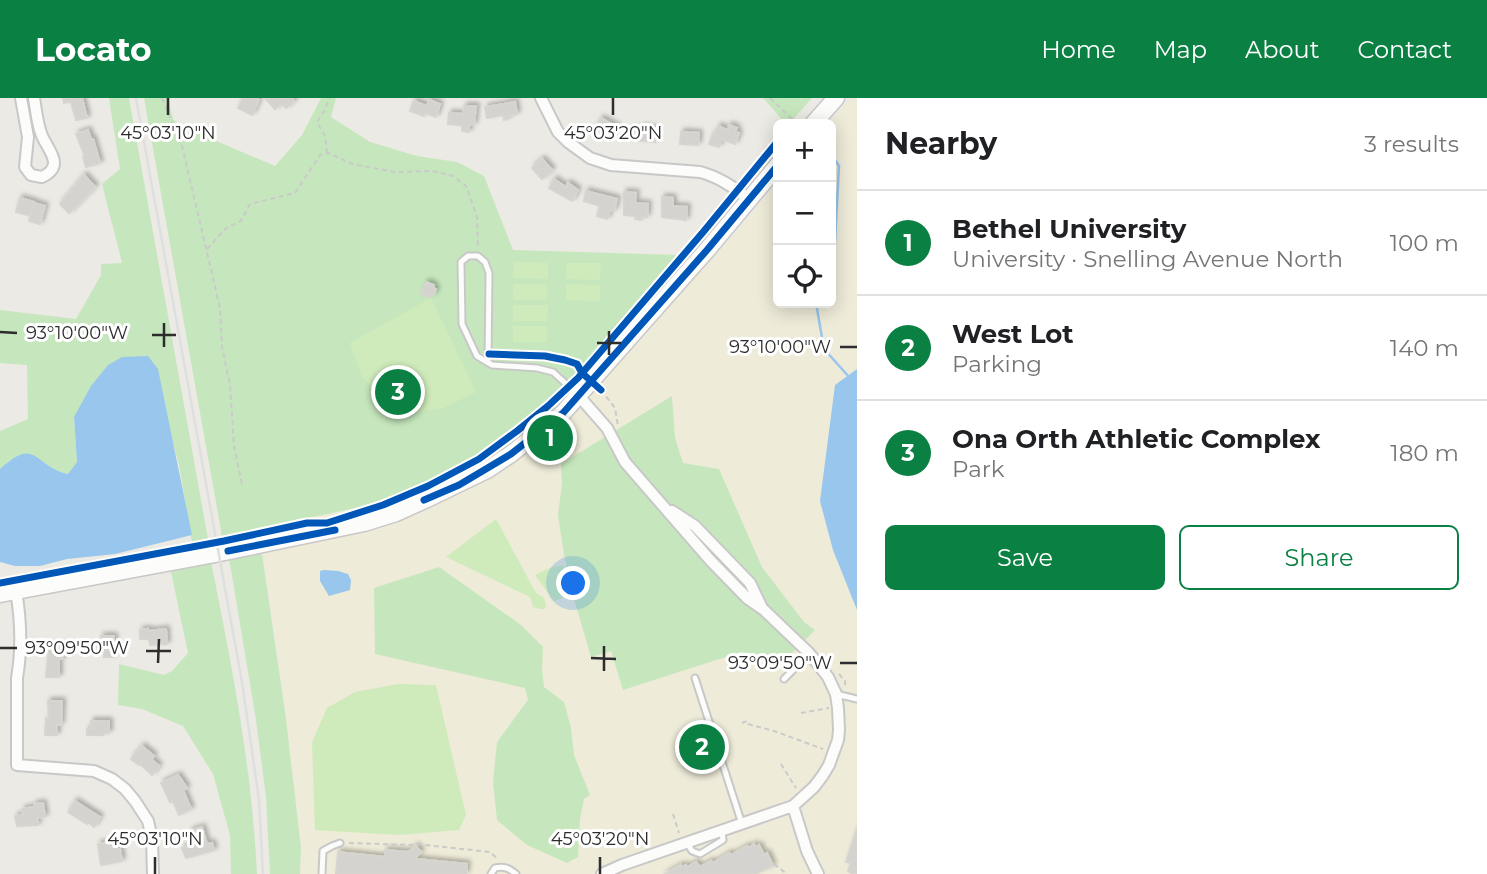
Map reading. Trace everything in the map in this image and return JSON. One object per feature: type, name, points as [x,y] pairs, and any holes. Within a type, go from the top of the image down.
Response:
[{"type":"street","points":[[21,98],[28,137],[25,167],[31,175],[42,177],[51,171],[54,160],[41,133],[34,98]]},
{"type":"street","points":[[541,98],[558,132],[590,158],[611,165],[711,175],[749,199]]},
{"type":"street","points":[[808,119],[836,98]]},
{"type":"street","points":[[153,874],[152,839],[148,821],[125,789],[112,779],[94,771],[17,765],[20,617],[8,593],[323,533],[396,513],[459,485],[511,454],[563,413],[578,396],[596,386],[749,199],[772,160]]},
{"type":"street","points":[[578,396],[607,428],[625,462],[658,501],[748,599],[764,610],[809,653],[841,695],[839,730],[834,754],[814,787],[793,806],[722,831],[683,839],[602,874]]},
{"type":"street","points":[[793,806],[807,851],[818,874]]},
{"type":"lane","points":[[488,363],[489,273],[485,262],[478,256],[468,256],[461,262],[462,324],[477,356],[488,363],[492,365],[537,368],[553,372],[578,396]]},
{"type":"lane","points":[[784,679],[809,653]]},
{"type":"lane","points":[[695,678],[742,824]]},
{"type":"lane","points":[[841,695],[857,699]]},
{"type":"lane","points":[[322,874],[323,851],[340,843]]},
{"type":"lane","points":[[491,874],[495,868],[506,867],[516,874]]},
{"type":"path","points":[[162,98],[182,146],[220,308],[222,347],[230,385],[234,446],[242,484]]},
{"type":"path","points":[[327,154],[325,136],[317,122],[329,98]]},
{"type":"path","points":[[770,98],[791,119]]},
{"type":"path","points":[[772,160],[762,153],[773,140]]},
{"type":"path","points":[[207,248],[225,229],[241,221],[250,204],[295,193],[320,155],[327,154],[352,164],[395,172],[432,171],[453,176],[466,186],[477,217],[478,256]]},
{"type":"path","points":[[758,165],[772,160]]},
{"type":"path","points":[[596,386],[615,408],[619,433]]},
{"type":"path","points":[[838,673],[845,681],[841,695]]},
{"type":"path","points":[[801,713],[830,708]]},
{"type":"path","points":[[741,723],[747,721],[748,724],[798,739],[834,754]]},
{"type":"path","points":[[781,764],[798,792]]},
{"type":"path","points":[[673,814],[683,839]]},
{"type":"path","points":[[340,843],[416,844],[490,852],[506,867]]},
{"type":"path","points":[[774,864],[787,874]]},
{"type":"shaded area","points":[[850,98],[857,98],[857,874],[300,874],[301,848],[286,719],[229,348],[513,250],[716,256],[773,189],[773,308],[836,308],[836,119],[832,119]]},
{"type":"green space","points":[[109,98],[129,98],[208,539],[192,542],[179,465],[167,419],[74,417],[77,463],[68,474],[10,460],[0,469],[0,431],[28,419],[27,365],[0,363],[0,310],[76,319],[101,275],[101,264],[122,263],[102,184],[120,169]]},
{"type":"green space","points":[[144,98],[168,98],[173,119],[186,132],[200,134],[275,166],[302,135],[321,98],[336,98],[331,117],[370,142],[417,156],[457,162],[484,176],[513,250],[679,255],[584,368],[536,417],[441,477],[375,504],[222,536]]},
{"type":"green space","points":[[763,98],[812,98],[793,119],[782,119]]},
{"type":"green space","points":[[514,262],[548,263],[548,279],[513,278]]},
{"type":"green space","points":[[566,263],[601,263],[600,280],[566,279]]},
{"type":"green space","points":[[513,284],[547,284],[547,300],[513,300]]},
{"type":"green space","points":[[566,284],[600,285],[600,301],[566,300]]},
{"type":"green space","points":[[431,298],[476,392],[443,408],[413,412],[390,403],[362,377],[350,343]]},
{"type":"green space","points":[[513,305],[548,305],[547,321],[513,321]]},
{"type":"green space","points":[[513,326],[547,326],[547,342],[513,342]]},
{"type":"green space","points":[[672,396],[675,438],[683,463],[719,469],[762,567],[804,622],[815,630],[784,661],[741,652],[623,690],[611,651],[591,657],[570,585],[558,515],[562,483],[561,464]]},
{"type":"green space","points":[[496,519],[536,593],[544,598],[544,609],[533,607],[530,597],[446,557]]},
{"type":"green space","points":[[262,554],[286,719],[301,848],[300,874],[270,874],[266,797],[229,558]]},
{"type":"green space","points":[[211,562],[246,756],[257,874],[231,874],[230,835],[213,774],[183,726],[142,709],[118,705],[119,664],[164,675],[172,671],[188,653],[171,572]]},
{"type":"green space","points":[[564,565],[565,597],[554,601],[535,575]]},
{"type":"green space","points":[[439,567],[521,625],[543,647],[544,687],[564,702],[574,755],[590,795],[584,799],[580,819],[578,857],[567,863],[527,845],[497,820],[493,782],[497,742],[528,700],[525,688],[375,654],[374,588]]},
{"type":"green space","points":[[398,684],[436,685],[466,815],[459,830],[398,835],[315,830],[312,742],[327,708],[355,692]]},
{"type":"water","points":[[148,356],[158,369],[192,535],[115,554],[67,559],[40,566],[15,566],[0,562],[0,469],[21,454],[29,454],[68,474],[77,462],[74,417],[91,386],[108,365],[122,357]]},
{"type":"water","points":[[857,369],[857,610],[833,550],[820,501],[835,385]]},
{"type":"water","points":[[320,571],[348,574],[351,580],[350,590],[329,596],[320,581]]},
{"type":"building","points":[[63,98],[82,98],[87,118],[76,120],[71,102],[64,103]]},
{"type":"building","points":[[243,98],[259,100],[252,115],[238,108]]},
{"type":"building","points":[[265,98],[292,98],[294,101],[286,108],[282,103],[275,109]]},
{"type":"building","points":[[429,100],[440,104],[436,117],[410,111],[414,101],[427,106]]},
{"type":"building","points":[[515,102],[517,114],[504,120],[503,115],[487,118],[485,107]]},
{"type":"building","points":[[464,106],[476,106],[474,125],[469,125],[469,132],[462,131],[462,125],[448,124],[449,113],[463,114]]},
{"type":"building","points":[[601,118],[617,127],[611,138],[595,129]]},
{"type":"building","points":[[729,125],[737,128],[735,132],[739,133],[735,144],[721,139],[719,147],[709,144],[718,126],[728,130]]},
{"type":"building","points":[[642,127],[656,129],[655,142],[631,140],[632,129],[642,130]]},
{"type":"building","points":[[88,130],[100,163],[86,167],[85,156],[76,134]]},
{"type":"building","points":[[681,132],[699,133],[698,145],[680,144]]},
{"type":"building","points":[[542,159],[552,170],[542,179],[532,168]]},
{"type":"building","points":[[84,175],[95,187],[69,213],[60,204]]},
{"type":"building","points":[[554,179],[566,187],[568,183],[578,190],[572,201],[549,188]]},
{"type":"building","points":[[586,191],[617,199],[614,211],[610,210],[607,219],[597,216],[600,206],[584,201]]},
{"type":"building","points":[[624,192],[636,193],[635,203],[648,204],[647,217],[641,216],[641,220],[635,219],[636,216],[624,215]]},
{"type":"building","points":[[662,197],[673,198],[673,206],[687,207],[686,220],[662,217]]},
{"type":"building","points":[[20,198],[34,202],[31,216],[16,212]]},
{"type":"building","points":[[34,203],[45,206],[40,224],[29,221]]},
{"type":"building","points":[[426,282],[434,285],[433,288],[436,289],[430,297],[421,294]]},
{"type":"building","points":[[166,629],[167,644],[150,645],[149,639],[140,639],[140,630]]},
{"type":"building","points":[[101,636],[114,636],[114,657],[104,657],[104,651],[97,651],[97,645],[101,645]]},
{"type":"building","points":[[49,646],[63,649],[63,659],[59,659],[59,677],[46,677]]},
{"type":"building","points":[[48,701],[62,701],[61,725],[57,725],[57,735],[45,735],[46,719],[49,719]]},
{"type":"building","points":[[91,721],[109,721],[109,733],[87,735],[87,729],[91,729]]},
{"type":"building","points":[[142,746],[154,756],[151,759],[159,766],[152,775],[131,759]]},
{"type":"building","points":[[178,775],[187,788],[183,790],[191,809],[179,815],[161,783]]},
{"type":"building","points":[[75,801],[100,817],[94,827],[68,812]]},
{"type":"building","points":[[43,803],[45,817],[37,818],[38,825],[17,826],[15,816],[23,815],[22,809]]},
{"type":"building","points":[[202,827],[207,844],[212,843],[214,850],[186,858],[182,848],[194,844],[190,831]]},
{"type":"building","points":[[857,828],[857,874],[853,874],[848,871],[851,863],[846,862]]},
{"type":"building","points":[[110,842],[111,848],[120,849],[122,861],[101,865],[98,844]]},
{"type":"building","points":[[754,844],[755,848],[759,845],[764,855],[767,853],[773,866],[754,874],[665,874],[681,865],[687,867],[696,862],[700,867],[711,861],[713,863],[729,853],[731,855]]},
{"type":"building","points":[[416,846],[421,852],[417,859],[467,864],[466,874],[336,874],[338,852],[385,857],[385,850],[409,852]]},
{"type":"waterway","points":[[835,245],[839,166],[836,162]]},
{"type":"waterway","points":[[817,308],[824,349],[850,378]]},
{"type":"railway","points":[[136,98],[242,682],[259,800],[263,874]]},
{"type":"cycle path","points":[[0,583],[307,523],[327,523],[383,505],[428,486],[479,459],[548,406],[578,378],[773,147]]},
{"type":"cycle path","points":[[424,500],[459,485],[511,454],[563,413],[773,171]]},
{"type":"cycle path","points":[[489,354],[545,356],[565,360],[577,364],[582,373],[601,390]]},
{"type":"cycle path","points":[[228,551],[335,530]]},
{"type":"place","name":"Ona Orth Athletic Complex","points":[[398,392]]},
{"type":"place","name":"Bethel University","points":[[550,438]]},
{"type":"place","name":"West Lot","points":[[702,747]]}]
